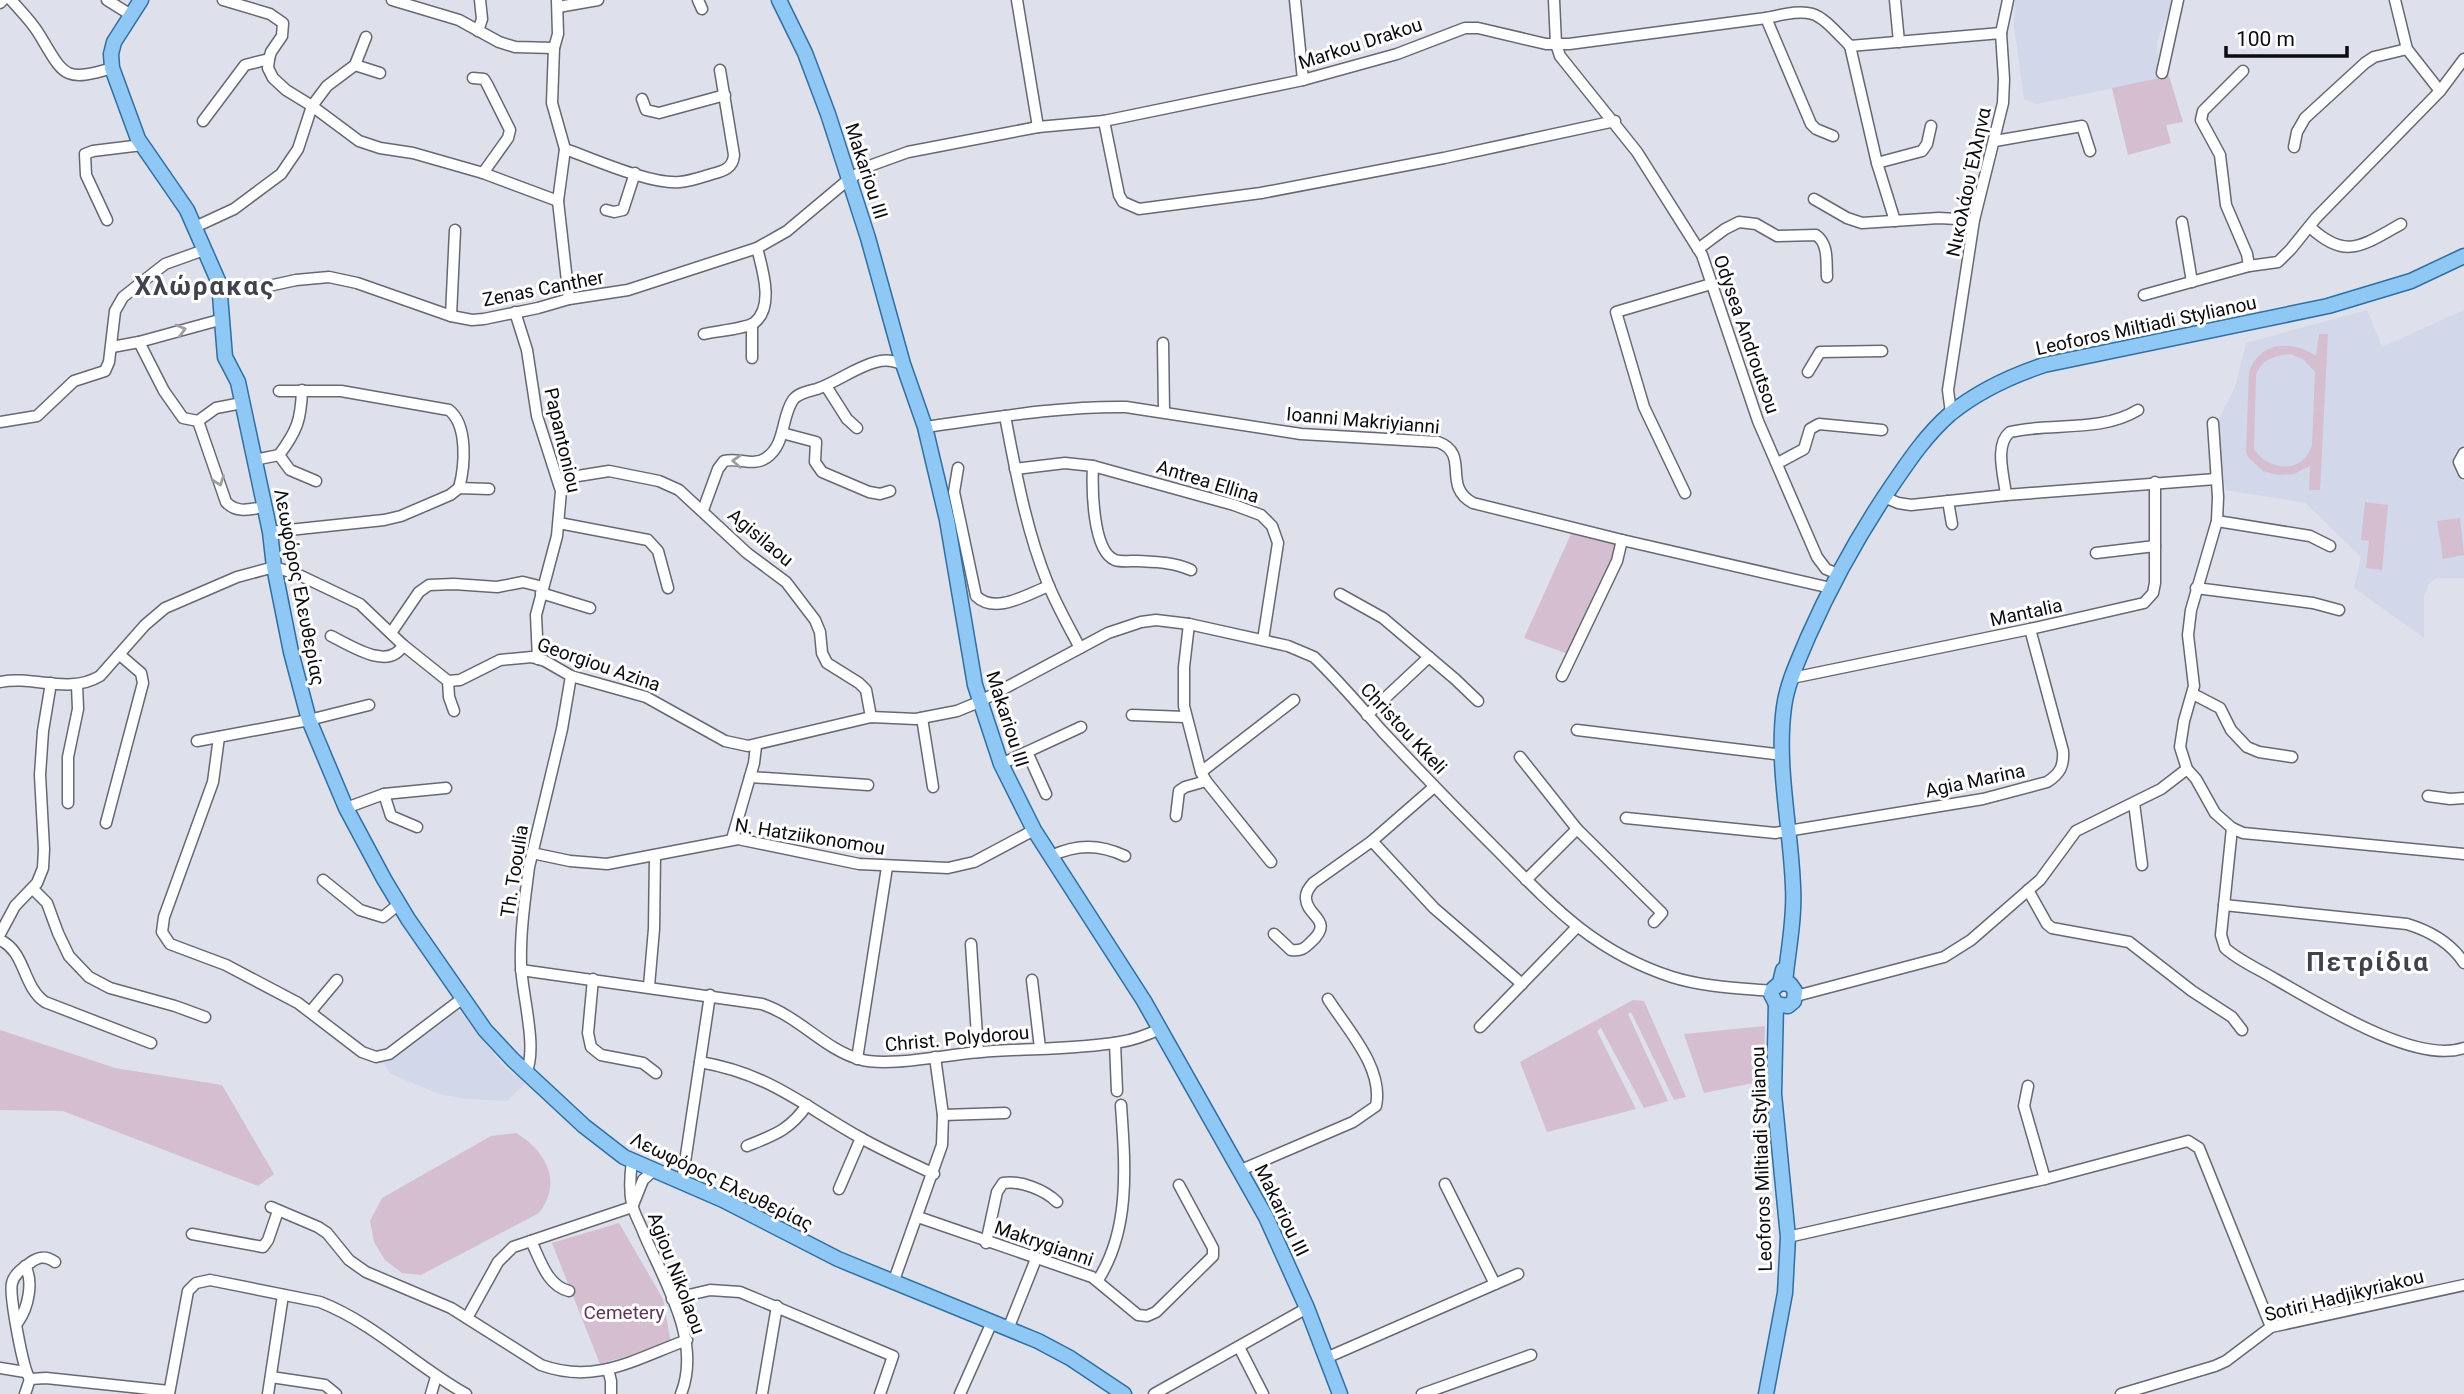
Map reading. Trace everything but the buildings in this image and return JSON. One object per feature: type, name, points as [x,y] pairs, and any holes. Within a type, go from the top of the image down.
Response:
[{"type":"main road","points":[[112,68],[112,48],[141,0]]},
{"type":"main road","name":"Makariou III","points":[[779,0],[817,83],[849,179],[903,364],[925,427],[947,520],[979,702],[1001,764],[1034,830],[1103,934],[1241,1170],[1266,1217],[1307,1308],[1340,1394]]},
{"type":"main road","name":"Λεωφόρος Ελευθερίας","points":[[112,68],[142,145],[179,197],[195,227],[220,290],[225,357],[236,377],[265,506],[291,652],[309,720],[346,808],[399,904],[485,1030],[526,1073],[607,1146],[632,1161],[723,1200],[838,1259],[1008,1328],[1070,1358],[1124,1394]]},
{"type":"main road","name":"Leoforos Miltiadi Stylianou","points":[[1766,1394],[1785,1293],[1787,1237],[1774,1103],[1775,1052],[1794,889],[1783,755],[1784,705],[1802,652],[1831,588],[1884,497],[1916,451],[1951,413],[1995,386],[2044,365],[2340,303],[2411,281],[2464,256]]},
{"type":"street","points":[[11,0],[34,27],[55,62],[64,71],[70,75],[86,76],[112,68]]},
{"type":"street","points":[[107,0],[131,15]]},
{"type":"street","points":[[223,0],[270,14],[283,23],[282,36],[271,52],[268,68],[278,84],[359,141],[380,148],[414,153],[483,173],[558,201]]},
{"type":"street","points":[[392,0],[459,20],[515,47],[554,48]]},
{"type":"street","points":[[478,31],[482,19],[480,0]]},
{"type":"street","points":[[569,299],[558,201],[565,149],[552,103],[554,48],[558,34],[557,4],[598,0]]},
{"type":"street","points":[[1017,0],[1038,127]]},
{"type":"street","points":[[1295,0],[1303,80]]},
{"type":"street","points":[[1554,0],[1556,44]]},
{"type":"street","points":[[1895,0],[1899,41]]},
{"type":"street","name":"Νικολάου Έλληνα","points":[[1951,413],[1948,390],[1974,220],[1995,141],[2004,91],[2001,33],[2008,0]]},
{"type":"street","points":[[2162,73],[2178,0]]},
{"type":"street","points":[[2395,0],[2407,49],[2440,91]]},
{"type":"street","name":"Markou Drakou","points":[[849,179],[872,165],[908,152],[1038,127],[1104,121],[1303,80],[1397,54],[1465,28],[1556,44],[1766,18],[1798,11],[1813,13],[1827,22],[1850,46]]},
{"type":"street","points":[[1766,18],[1811,124],[1833,136]]},
{"type":"street","points":[[1895,221],[1877,163],[1850,46],[2001,33]]},
{"type":"street","points":[[195,227],[234,209],[281,174],[298,149],[312,106],[327,86],[355,65],[366,37]]},
{"type":"street","name":"Odysea Androutsou","points":[[1556,44],[1564,62],[1615,121],[1637,152],[1698,249],[1750,400],[1821,565],[1839,574]]},
{"type":"street","points":[[2294,147],[2297,132],[2305,118],[2365,63],[2374,57],[2407,49]]},
{"type":"street","points":[[2144,295],[2249,266],[2278,262],[2440,91],[2464,59]]},
{"type":"street","points":[[203,121],[245,65],[269,60]]},
{"type":"street","points":[[355,65],[380,73]]},
{"type":"street","points":[[565,149],[664,181],[680,182],[724,171],[729,167],[734,155],[720,70]]},
{"type":"street","points":[[2243,71],[2203,111],[2201,120],[2220,155],[2226,205],[2247,254],[2249,266]]},
{"type":"street","points":[[473,78],[484,79],[510,130],[508,138],[483,173]]},
{"type":"street","points":[[642,99],[646,110],[659,113],[725,96]]},
{"type":"street","points":[[1104,121],[1119,195],[1123,202],[1139,209],[1261,192],[1432,160],[1615,121]]},
{"type":"street","points":[[1877,163],[1922,150],[1927,144],[1931,126]]},
{"type":"street","points":[[1995,141],[2082,127],[2090,151]]},
{"type":"street","points":[[107,220],[86,175],[84,156],[93,151],[142,145]]},
{"type":"street","points":[[606,210],[623,210],[635,173]]},
{"type":"street","name":"Zenas Canther","points":[[220,290],[329,278],[356,283],[451,316],[472,320],[569,299],[628,290],[757,248],[787,232],[849,179]]},
{"type":"street","points":[[1814,199],[1854,222],[1939,218],[1974,220]]},
{"type":"street","points":[[1698,249],[1739,222],[1756,224],[1777,236],[1816,235],[1825,246],[1827,276]]},
{"type":"street","points":[[2182,222],[2192,282]]},
{"type":"street","points":[[2310,226],[2324,240],[2335,246],[2347,247],[2368,242],[2401,224]]},
{"type":"street","points":[[451,316],[455,230]]},
{"type":"street","points":[[752,358],[752,325],[763,310],[765,283],[757,248]]},
{"type":"street","points":[[0,422],[37,416],[74,382],[102,374],[108,367],[115,312],[123,297],[165,264],[204,250]]},
{"type":"street","points":[[1685,493],[1644,407],[1616,312],[1711,284]]},
{"type":"street","name":"Papantoniou","points":[[514,312],[527,350],[537,416],[559,479],[561,499],[551,563],[536,615],[538,659]]},
{"type":"street","points":[[112,347],[223,319]]},
{"type":"street","points":[[704,334],[752,325]]},
{"type":"street","points":[[139,342],[164,391],[179,414],[188,420],[198,421],[216,408],[242,403]]},
{"type":"street","points":[[1163,343],[1164,412]]},
{"type":"street","points":[[1808,372],[1820,352],[1882,351]]},
{"type":"street","points":[[703,510],[720,464],[729,459],[761,461],[773,453],[794,398],[873,362],[890,360],[903,364]]},
{"type":"street","points":[[825,386],[847,419],[857,428]]},
{"type":"street","points":[[254,460],[279,455],[292,438],[299,422],[302,390]]},
{"type":"street","points":[[279,391],[341,391],[449,410],[456,417],[463,443],[460,488]]},
{"type":"street","name":"Ioanni Makriyianni","points":[[925,427],[1005,416],[1109,407],[1164,412],[1301,434],[1438,442],[1447,446],[1455,455],[1456,486],[1465,499],[1480,506],[1831,588]]},
{"type":"street","points":[[2006,495],[2001,448],[2003,440],[2010,432],[2105,422],[2128,416],[2137,410]]},
{"type":"street","points":[[1005,416],[1027,521],[1049,586],[1080,648]]},
{"type":"street","points":[[198,421],[226,502],[234,509],[240,510],[265,506]]},
{"type":"street","points":[[1778,463],[1804,449],[1811,429],[1819,424],[1882,430]]},
{"type":"street","points":[[2213,424],[2217,521],[2196,588],[2189,623],[2193,694],[2181,734],[2180,747],[2187,769],[2196,779],[2215,813],[2232,828],[2252,835],[2464,854]]},
{"type":"street","points":[[782,433],[817,442],[816,465],[821,472],[869,492],[880,494],[890,491]]},
{"type":"street","points":[[2464,453],[2459,462],[2464,473]]},
{"type":"street","points":[[279,455],[290,470],[316,481]]},
{"type":"street","name":"Antrea Ellina","points":[[1015,469],[1065,463],[1093,466],[1261,515],[1272,526],[1278,543],[1263,640]]},
{"type":"street","points":[[1093,466],[1093,505],[1107,554],[1116,561],[1172,562],[1191,570]]},
{"type":"street","points":[[958,468],[954,492],[976,596],[986,603],[999,605],[1049,586]]},
{"type":"street","name":"Agisilaou","points":[[559,479],[599,471],[645,478],[670,485],[703,510],[747,553],[778,573],[800,598],[818,627],[824,658],[830,666],[863,686],[871,717]]},
{"type":"street","points":[[1884,497],[1911,505],[2155,482],[2216,479]]},
{"type":"street","name":"Mantalia","points":[[1793,678],[2144,603],[2154,589],[2155,482]]},
{"type":"street","points":[[270,532],[394,518],[450,495],[460,488],[489,489]]},
{"type":"street","points":[[1948,501],[1952,524]]},
{"type":"street","points":[[2217,521],[2309,536],[2330,546]]},
{"type":"street","points":[[559,523],[653,542],[668,588]]},
{"type":"street","points":[[1562,676],[1617,561],[1622,541]]},
{"type":"street","points":[[2096,553],[2155,546]]},
{"type":"street","points":[[0,682],[28,679],[77,685],[100,676],[145,625],[172,603],[237,577],[274,567],[351,598],[366,609],[403,645],[449,681],[449,697],[454,711]]},
{"type":"street","points":[[391,633],[419,592],[429,585],[497,587],[523,582],[590,608]]},
{"type":"street","points":[[2196,588],[2313,603],[2339,610]]},
{"type":"street","points":[[1339,594],[1382,618],[1478,701]]},
{"type":"street","name":"Christou Kkeli","points":[[979,702],[1108,633],[1141,622],[1189,625],[1297,648],[1314,657],[1434,787],[1577,927],[1629,960],[1671,976],[1701,984],[1783,995],[1838,985],[1944,957],[1972,940],[2040,880],[2076,831],[2161,789],[2187,769]]},
{"type":"street","points":[[1189,625],[1184,667],[1185,717],[1203,776],[1271,862]]},
{"type":"street","name":"Agia Marina","points":[[1789,831],[1983,799],[2030,788],[2055,777],[2063,763],[2063,751],[2030,629]]},
{"type":"street","points":[[331,636],[372,655],[391,657],[399,653],[403,645]]},
{"type":"street","points":[[106,823],[143,683],[141,673],[120,655]]},
{"type":"street","name":"Georgiou Azina","points":[[449,681],[460,680],[500,660],[526,657],[538,659],[571,676],[646,697],[738,746],[756,746],[871,717],[922,718],[957,711],[979,702]]},
{"type":"street","points":[[1367,715],[1429,657]]},
{"type":"street","name":"Th. Tooulia","points":[[526,1073],[531,1064],[531,1055],[521,970],[527,883],[562,729],[571,676]]},
{"type":"street","points":[[0,934],[15,906],[33,889],[41,876],[44,859],[40,775],[43,731],[51,683]]},
{"type":"street","points":[[68,803],[68,757],[78,709],[77,685]]},
{"type":"street","points":[[2193,694],[2220,708],[2231,730],[2247,747],[2259,752],[2292,757]]},
{"type":"street","points":[[1176,816],[1179,791],[1203,776],[1294,700]]},
{"type":"street","points":[[197,741],[309,720],[369,705]]},
{"type":"street","points":[[1132,715],[1185,717]]},
{"type":"street","points":[[922,718],[933,787]]},
{"type":"street","points":[[1001,764],[1081,727]]},
{"type":"street","points":[[1577,730],[1783,755]]},
{"type":"street","points":[[219,737],[213,782],[164,917],[164,937],[170,944],[239,971],[310,1011],[362,1052],[383,1057],[463,998]]},
{"type":"street","points":[[732,839],[756,746]]},
{"type":"street","points":[[1027,752],[1046,794]]},
{"type":"street","points":[[1520,757],[1577,829],[1662,913],[1654,922]]},
{"type":"street","points":[[750,777],[868,785]]},
{"type":"street","points":[[1274,934],[1287,947],[1297,950],[1304,948],[1316,937],[1320,922],[1306,902],[1312,883],[1373,841],[1434,787]]},
{"type":"street","points":[[346,808],[384,794],[446,788]]},
{"type":"street","points":[[384,794],[391,816],[417,827]]},
{"type":"street","points":[[2428,796],[2464,798]]},
{"type":"street","points":[[2134,803],[2142,865]]},
{"type":"street","points":[[1626,818],[1775,833],[1789,831]]},
{"type":"street","points":[[2232,828],[2221,940],[2230,953],[2341,1017],[2400,1041],[2449,1052],[2464,1048]]},
{"type":"street","points":[[1526,880],[1577,829]]},
{"type":"street","name":"N. Hatziikonomou","points":[[532,853],[600,864],[617,863],[732,839],[859,864],[948,868],[966,865],[1034,830]]},
{"type":"street","points":[[1373,841],[1434,908],[1522,984]]},
{"type":"street","points":[[1051,856],[1066,849],[1096,846],[1125,856]]},
{"type":"street","points":[[649,986],[654,929],[655,855]]},
{"type":"street","points":[[857,1059],[887,867]]},
{"type":"street","points":[[323,880],[360,910],[383,917],[399,904]]},
{"type":"street","points":[[33,889],[47,903],[69,956],[89,976],[110,988],[205,1017]]},
{"type":"street","points":[[2028,890],[2052,928],[2129,942],[2192,991],[2232,1017],[2242,1030]]},
{"type":"street","points":[[2224,905],[2407,924],[2430,933],[2447,944],[2464,962]]},
{"type":"street","points":[[1480,1027],[1577,927]]},
{"type":"street","points":[[0,940],[14,949],[32,989],[45,1002],[151,1043]]},
{"type":"street","points":[[971,944],[978,1052]]},
{"type":"street","name":"Christ. Polydorou","points":[[521,970],[753,1002],[777,1009],[800,1022],[841,1052],[857,1059],[876,1062],[1115,1043],[1139,1038],[1160,1029]]},
{"type":"street","points":[[593,979],[587,1033],[591,1047],[601,1055],[643,1063],[656,1073]]},
{"type":"street","points":[[310,1011],[337,980]]},
{"type":"street","points":[[1032,980],[1040,1048]]},
{"type":"street","points":[[682,1182],[710,995]]},
{"type":"street","points":[[1241,1170],[1353,1122],[1376,1106],[1378,1089],[1362,1046],[1347,1030],[1328,999]]},
{"type":"street","points":[[1115,1043],[1117,1091]]},
{"type":"street","points":[[893,1283],[943,1145],[943,1115],[935,1057]]},
{"type":"street","points":[[700,1062],[758,1077],[861,1138],[934,1174]]},
{"type":"street","points":[[2028,1086],[2024,1106],[2045,1179]]},
{"type":"street","points":[[747,1146],[785,1129],[807,1105]]},
{"type":"street","points":[[1098,1280],[1113,1247],[1124,1191],[1121,1105]]},
{"type":"street","points":[[943,1115],[1005,1112]]},
{"type":"street","points":[[839,1189],[861,1138]]},
{"type":"street","points":[[1787,1237],[2045,1179],[2184,1141],[2195,1144],[2270,1326]]},
{"type":"street","name":"Agiou Nikolaou","points":[[632,1161],[632,1207],[687,1340],[688,1364],[681,1394]]},
{"type":"street","name":"Agiou Nikolaou","points":[[632,1207],[643,1180],[653,1171]]},
{"type":"street","points":[[986,1242],[997,1192],[1003,1183],[1013,1182],[1035,1189],[1051,1196],[1057,1202]]},
{"type":"street","points":[[1445,1184],[1495,1284]]},
{"type":"street","name":"Makrygianni","points":[[918,1217],[1098,1280],[1138,1315],[1147,1316],[1156,1312],[1211,1260],[1213,1248],[1179,1185]]},
{"type":"street","points":[[467,1318],[505,1253],[513,1247],[632,1207]]},
{"type":"street","points":[[192,1234],[263,1247],[268,1240],[274,1209],[327,1233],[349,1260],[366,1272],[432,1299],[541,1365],[567,1373],[581,1374],[608,1369],[687,1340]]},
{"type":"street","points":[[531,1241],[547,1275],[559,1288],[569,1291]]},
{"type":"street","points":[[25,1394],[28,1375],[11,1287],[16,1274],[25,1266],[41,1257],[55,1262]]},
{"type":"street","points":[[1008,1328],[1036,1259]]},
{"type":"street","points":[[18,1322],[26,1306],[29,1275],[25,1266]]},
{"type":"street","points":[[1326,1358],[1518,1274]]},
{"type":"street","points":[[0,1368],[46,1378],[169,1393],[188,1291],[196,1283],[210,1280],[320,1303],[349,1315],[436,1377],[466,1394]]},
{"type":"street","name":"Sotiri Hadjikyriakou","points":[[2120,1394],[2215,1367],[2270,1326],[2464,1285]]},
{"type":"street","points":[[672,1299],[719,1289],[740,1292],[893,1356],[880,1394]]},
{"type":"street","points":[[268,1394],[283,1295]]},
{"type":"street","points":[[762,1394],[777,1306]]},
{"type":"street","points":[[1154,1394],[1307,1308]]},
{"type":"street","points":[[960,1394],[992,1322]]},
{"type":"street","points":[[1239,1347],[1263,1394]]},
{"type":"street","points":[[1422,1394],[1531,1355]]},
{"type":"street","points":[[608,1369],[611,1394]]},
{"type":"street","points":[[271,1377],[325,1385],[336,1394]]},
{"type":"street","points":[[431,1394],[436,1377]]},
{"type":"shaded area","points":[[2015,0],[2173,0],[2157,42],[2159,79],[2036,104],[2024,99],[2014,26]]},
{"type":"shaded area","points":[[2367,310],[2382,347],[2464,310],[2464,444],[2455,454],[2453,462],[2456,474],[2464,482],[2464,578],[2436,578],[2429,584],[2424,596],[2424,638],[2354,588],[2361,557],[2306,503],[2225,490],[2218,421],[2235,387],[2246,343]]},
{"type":"shaded area","points":[[457,1008],[506,1069],[526,1083],[507,1101],[467,1099],[439,1094],[391,1074],[383,1063]]},
{"type":"green space","points":[[2169,76],[2183,122],[2166,125],[2171,143],[2128,155],[2112,88]]},
{"type":"green space","points":[[2319,334],[2328,334],[2320,490],[2309,490],[2310,466],[2294,474],[2278,475],[2263,471],[2248,457],[2249,372],[2261,354],[2278,346],[2297,347],[2316,356]],"holes":[[[2290,354],[2303,359],[2315,372],[2312,445],[2302,461],[2294,465],[2277,465],[2260,457],[2254,449],[2256,375],[2261,366],[2274,357]]]},
{"type":"green space","points":[[2365,502],[2388,505],[2382,570],[2366,568],[2369,541],[2361,540]]},
{"type":"green space","points":[[2460,518],[2464,555],[2443,559],[2437,521]]},
{"type":"green space","points":[[1571,534],[1618,544],[1568,654],[1524,638]]},
{"type":"green space","points":[[1633,1000],[1644,1001],[1686,1097],[1674,1100],[1631,1012],[1628,1014],[1668,1101],[1644,1108],[1601,1028],[1597,1031],[1636,1109],[1547,1132],[1520,1062]]},
{"type":"green space","points":[[1765,1026],[1763,1081],[1704,1093],[1684,1034]]},
{"type":"green space","points":[[0,1030],[115,1068],[222,1085],[274,1174],[258,1186],[63,1111],[0,1110]]},
{"type":"green space","points":[[516,1133],[536,1149],[548,1168],[550,1190],[539,1213],[421,1275],[402,1273],[385,1260],[374,1242],[370,1221],[382,1198],[491,1136]]},
{"type":"green space","name":"Cemetery","points":[[619,1223],[663,1299],[671,1343],[600,1364],[552,1243]]},
{"type":"district","name":"Χλώρακας","points":[[205,286]]},
{"type":"district","name":"Πετρίδια","points":[[2368,962]]}]
